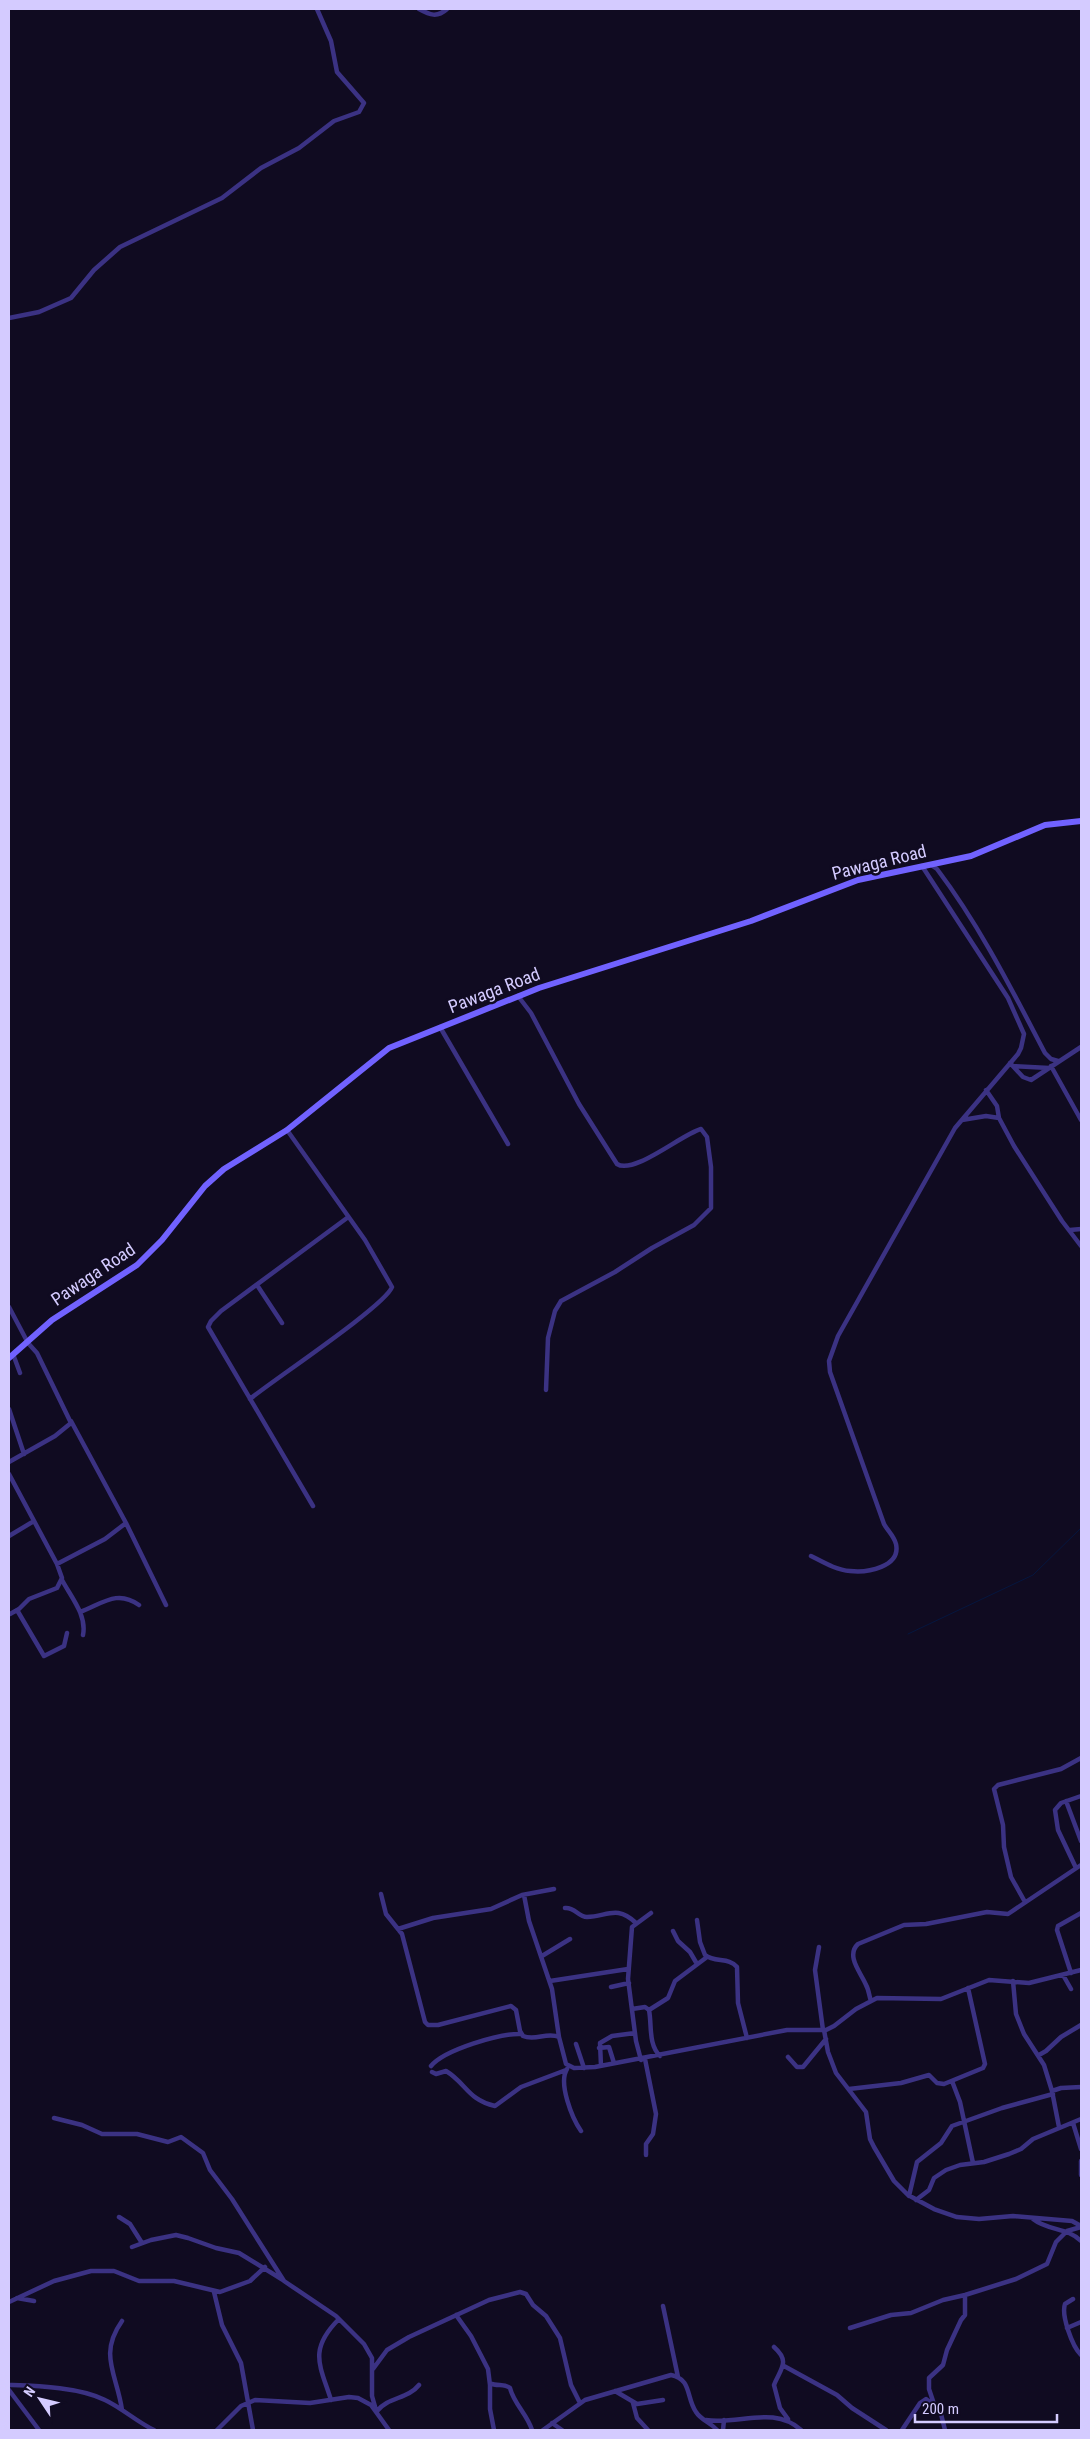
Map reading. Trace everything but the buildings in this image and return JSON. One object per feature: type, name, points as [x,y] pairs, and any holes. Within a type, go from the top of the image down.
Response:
[{"type":"main road","name":"Pawaga Road","points":[[11,1356],[52,1320],[123,1276],[153,1250],[205,1186],[224,1169],[287,1130],[380,1054],[440,1027],[518,996],[751,920],[858,880],[972,856],[1045,825],[1081,821]]},
{"type":"street","points":[[9,318],[40,312],[71,298],[94,270],[120,247],[222,198],[261,168],[299,148],[334,121],[359,112],[364,103],[337,72],[331,41],[317,9]]},
{"type":"street","points":[[419,9],[433,16],[447,9]]},
{"type":"street","points":[[930,864],[937,868],[964,907],[998,964],[1046,1053],[1051,1059],[1058,1061]]},
{"type":"street","points":[[810,1556],[835,1567],[857,1571],[886,1565],[893,1560],[896,1554],[896,1542],[884,1524],[830,1372],[829,1361],[838,1336],[920,1188],[960,1121],[1011,1064],[1024,1041],[1021,1023],[1000,985],[922,866]]},
{"type":"street","points":[[518,996],[531,1013],[579,1104],[617,1164],[624,1167],[638,1162],[701,1129],[707,1137],[711,1167],[712,1203],[708,1213],[694,1225],[652,1248],[615,1272],[567,1296],[558,1305],[548,1338],[546,1390]]},
{"type":"street","points":[[440,1027],[508,1144]]},
{"type":"street","points":[[1011,1064],[1023,1076],[1031,1080],[1081,1046]]},
{"type":"street","points":[[1011,1064],[1050,1068]]},
{"type":"street","points":[[1050,1068],[1081,1120]]},
{"type":"street","points":[[986,1090],[997,1106],[999,1118],[1014,1146],[1081,1246]]},
{"type":"street","points":[[960,1121],[978,1116],[999,1118]]},
{"type":"street","points":[[250,1399],[359,1318],[391,1290],[391,1282],[360,1232],[347,1218],[287,1130]]},
{"type":"street","points":[[314,1506],[208,1327],[221,1311],[347,1218]]},
{"type":"street","points":[[1070,1230],[1081,1229]]},
{"type":"street","points":[[257,1285],[282,1323]]},
{"type":"street","points":[[9,1308],[28,1343],[37,1352],[71,1421],[126,1523],[166,1605]]},
{"type":"street","points":[[11,1356],[20,1373]]},
{"type":"street","points":[[9,1409],[24,1454]]},
{"type":"street","points":[[9,1462],[65,1430],[71,1421]]},
{"type":"street","points":[[9,1474],[57,1564],[62,1580],[80,1612],[84,1626],[84,1635]]},
{"type":"street","points":[[9,1536],[34,1521]]},
{"type":"street","points":[[57,1564],[105,1539],[126,1523]]},
{"type":"street","points":[[10,1614],[18,1610],[29,1599],[57,1588],[62,1580]]},
{"type":"street","points":[[80,1612],[119,1596],[128,1598],[139,1605]]},
{"type":"street","points":[[18,1610],[44,1656],[64,1646],[67,1633]]},
{"type":"street","points":[[1025,1902],[1011,1877],[1004,1847],[1003,1825],[994,1789],[998,1785],[1061,1769],[1081,1758]]},
{"type":"street","points":[[871,2001],[866,1984],[855,1966],[854,1951],[858,1944],[904,1925],[926,1924],[987,1912],[1008,1914],[1079,1867],[1060,1836],[1055,1816],[1056,1808],[1066,1801],[1081,1796]]},
{"type":"street","points":[[1066,1801],[1081,1841]]},
{"type":"street","points":[[398,1928],[433,1918],[491,1909],[524,1895],[554,1889]]},
{"type":"street","points":[[381,1894],[386,1914],[402,1934],[422,2016],[428,2025],[470,2019],[511,2006],[518,2014],[521,2034]]},
{"type":"street","points":[[524,1895],[529,1921],[542,1956],[555,2002],[559,2037],[567,2068],[563,2078],[568,2101],[574,2119],[581,2131]]},
{"type":"street","points":[[565,1908],[572,1908],[587,1917],[619,1912],[636,1923]]},
{"type":"street","points":[[646,2155],[646,2144],[653,2134],[656,2114],[635,2033],[628,1968],[632,1927],[651,1913]]},
{"type":"street","points":[[1071,1973],[1057,1930],[1058,1926],[1081,1913]]},
{"type":"street","points":[[698,1920],[700,1942],[707,1958],[716,1961],[729,1961],[737,1967],[738,2002],[747,2038]]},
{"type":"street","points":[[673,1931],[678,1941],[690,1952],[697,1964]]},
{"type":"street","points":[[542,1956],[570,1939]]},
{"type":"street","points":[[819,1947],[816,1976],[824,2030],[834,2068],[866,2112],[870,2139],[894,2181],[909,2196],[957,2217],[979,2219],[1014,2216],[1072,2221],[1081,2227]]},
{"type":"street","points":[[649,2010],[668,1998],[675,1981],[707,1958]]},
{"type":"street","points":[[550,1981],[628,1968]]},
{"type":"street","points":[[432,2072],[436,2074],[446,2071],[474,2098],[495,2106],[521,2087],[567,2068],[601,2066],[643,2059],[787,2030],[824,2030],[834,2026],[856,2009],[871,2001],[886,1997],[941,1998],[989,1980],[1036,1982],[1081,1970]]},
{"type":"street","points":[[1063,1975],[1071,1989]]},
{"type":"street","points":[[1013,1981],[1016,2014],[1024,2034],[1038,2055],[1053,2093],[1059,2127]]},
{"type":"street","points":[[611,1987],[629,1983]]},
{"type":"street","points":[[849,2089],[901,2083],[929,2074],[937,2084],[952,2081],[981,2070],[985,2066],[980,2033],[968,1988]]},
{"type":"street","points":[[632,2009],[645,2008],[649,2010]]},
{"type":"street","points":[[649,2010],[652,2040],[655,2051],[660,2056]]},
{"type":"street","points":[[1038,2055],[1046,2052],[1060,2037],[1081,2026]]},
{"type":"street","points":[[601,2066],[600,2043],[607,2038],[635,2033]]},
{"type":"street","points":[[431,2066],[444,2056],[488,2038],[506,2034],[521,2034],[528,2038],[554,2035],[559,2037]]},
{"type":"street","points":[[788,2057],[797,2067],[803,2067],[826,2039]]},
{"type":"street","points":[[576,2044],[584,2068]]},
{"type":"street","points":[[599,2048],[609,2048],[614,2064]]},
{"type":"street","points":[[952,2081],[965,2121],[973,2164]]},
{"type":"street","points":[[909,2196],[918,2160],[941,2143],[952,2126],[1053,2093],[1060,2088],[1081,2087]]},
{"type":"street","points":[[54,2118],[82,2125],[102,2134],[128,2133],[168,2142],[181,2137],[186,2139],[203,2153],[210,2170],[232,2199],[284,2281]]},
{"type":"street","points":[[916,2200],[926,2193],[932,2180],[945,2171],[1009,2154],[1021,2149],[1028,2142],[1081,2119]]},
{"type":"street","points":[[1073,2123],[1081,2149]]},
{"type":"street","points":[[1081,2161],[1081,2175]]},
{"type":"street","points":[[119,2217],[130,2224],[142,2243]]},
{"type":"street","points":[[1032,2218],[1044,2226],[1067,2231],[1081,2241]]},
{"type":"street","points":[[850,2328],[891,2315],[911,2313],[943,2300],[965,2295],[1023,2276],[1047,2264],[1056,2242],[1067,2231],[1081,2227]]},
{"type":"street","points":[[132,2246],[176,2236],[188,2238],[216,2248],[234,2250],[265,2268],[339,2319],[364,2344],[370,2354],[373,2368],[372,2396],[376,2410],[389,2430]]},
{"type":"street","points":[[9,2302],[62,2278],[84,2272],[108,2270],[137,2281],[174,2281],[214,2292],[242,2286],[265,2268]]},
{"type":"street","points":[[214,2292],[222,2325],[241,2363],[253,2430]]},
{"type":"street","points":[[373,2368],[387,2350],[398,2343],[489,2300],[524,2292],[551,2323],[560,2338],[571,2385],[580,2404]]},
{"type":"street","points":[[934,2404],[929,2389],[929,2378],[943,2365],[947,2350],[965,2315],[965,2295]]},
{"type":"street","points":[[15,2298],[34,2301]]},
{"type":"street","points":[[1073,2299],[1067,2301],[1063,2307],[1067,2328],[1076,2349],[1081,2355]]},
{"type":"street","points":[[663,2306],[678,2377]]},
{"type":"street","points":[[456,2315],[486,2364],[490,2383],[489,2403],[494,2430]]},
{"type":"street","points":[[331,2400],[319,2365],[319,2356],[327,2334],[339,2319]]},
{"type":"street","points":[[122,2321],[114,2333],[110,2345],[110,2364],[122,2410]]},
{"type":"street","points":[[1067,2328],[1081,2322]]},
{"type":"street","points":[[774,2347],[780,2354],[784,2366],[837,2396],[886,2430]]},
{"type":"street","points":[[784,2366],[774,2385],[780,2408],[790,2422]]},
{"type":"street","points":[[543,2430],[585,2400],[671,2375],[678,2377],[685,2383],[696,2413],[717,2430]]},
{"type":"street","points":[[490,2383],[496,2386],[506,2385],[510,2388],[513,2399],[523,2410],[532,2430]]},
{"type":"street","points":[[9,2385],[92,2394],[154,2430]]},
{"type":"street","points":[[376,2410],[384,2403],[410,2394],[419,2385]]},
{"type":"street","points":[[9,2390],[39,2430]]},
{"type":"street","points":[[615,2391],[633,2403],[641,2404],[663,2400]]},
{"type":"street","points":[[217,2430],[247,2403],[260,2400],[310,2403],[358,2398],[376,2410]]},
{"type":"street","points":[[902,2430],[920,2403],[926,2399],[940,2410],[945,2430]]},
{"type":"street","points":[[633,2403],[637,2418],[648,2430]]},
{"type":"street","points":[[704,2420],[785,2418],[801,2430]]},
{"type":"street","points":[[724,2420],[724,2430]]},
{"type":"street","points":[[552,2423],[562,2430]]},
{"type":"street","points":[[944,2424],[949,2430]]},
{"type":"waterway","points":[[908,1634],[1033,1575],[1081,1528]]}]
